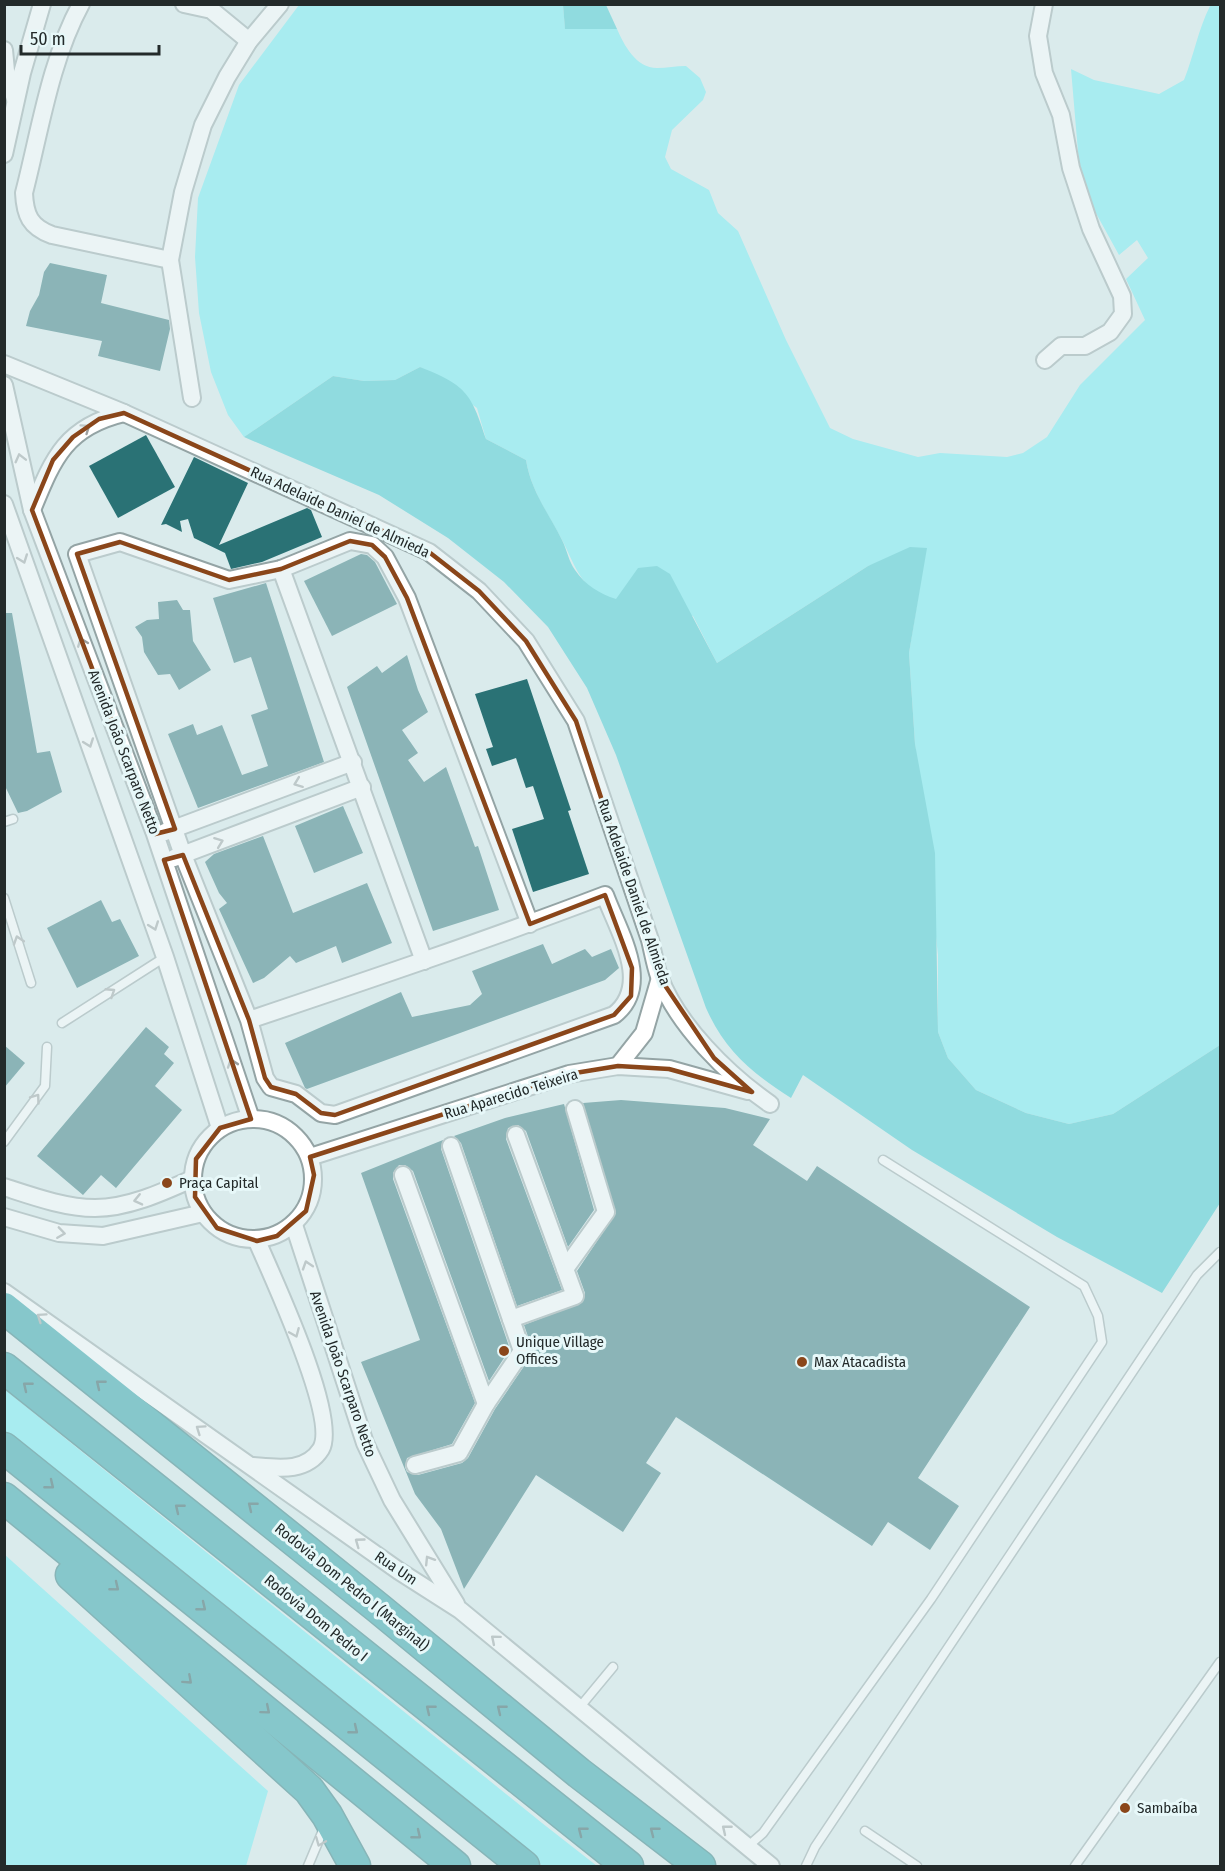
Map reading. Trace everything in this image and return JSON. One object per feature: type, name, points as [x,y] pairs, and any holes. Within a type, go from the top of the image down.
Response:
[{"type":"highway","name":"Rodovia Dom Pedro I (Marginal)","points":[[4,1308],[377,1607],[579,1773],[700,1866]]},
{"type":"highway","name":"Rodovia Dom Pedro I","points":[[4,1368],[628,1866]]},
{"type":"highway","points":[[4,1448],[524,1866]]},
{"type":"highway","points":[[4,1498],[455,1866]]},
{"type":"highway","points":[[4,1514],[309,1790],[327,1815],[355,1866]]},
{"type":"street","points":[[4,154],[42,4]]},
{"type":"street","points":[[81,4],[72,20],[51,87],[24,193],[25,211],[31,222],[52,235],[170,260]]},
{"type":"street","points":[[184,4],[206,7],[249,41]]},
{"type":"street","points":[[192,398],[170,260],[183,192],[203,125],[249,41],[280,4]]},
{"type":"street","points":[[1044,4],[1038,36],[1044,73],[1061,116],[1071,168],[1091,229],[1122,296],[1123,314],[1110,332],[1085,346],[1061,346],[1045,360]]},
{"type":"street","points":[[4,50],[5,72],[16,101]]},
{"type":"street","name":"Rua Adelaide Daniel de Almieda","points":[[4,364],[124,413],[429,552],[479,591],[526,641],[576,721],[650,940],[660,978],[694,1034],[714,1058],[752,1092],[770,1104]]},
{"type":"street","name":"Avenida João Scarparo Netto","points":[[4,385],[32,510],[155,834],[251,1119]]},
{"type":"street","points":[[32,510],[53,460],[73,437],[99,419],[124,413]]},
{"type":"street","name":"Avenida João Scarparo Netto","points":[[4,504],[165,957],[220,1128]]},
{"type":"street","points":[[249,1020],[530,924],[604,895],[632,968],[634,982],[631,996],[624,1008],[614,1015],[335,1115],[321,1113],[296,1094],[271,1087],[265,1078],[249,1020],[183,855],[77,554],[120,542],[229,580],[281,569],[350,541],[372,545],[385,557],[407,598],[530,924]]},
{"type":"street","points":[[281,569],[424,961]]},
{"type":"street","points":[[155,834],[175,829],[352,762]]},
{"type":"street","points":[[164,860],[183,855],[362,787]]},
{"type":"street","points":[[618,1065],[644,1033],[660,978]]},
{"type":"street","name":"Rua Aparecido Teixeira","points":[[310,1157],[569,1074],[618,1065],[669,1069],[752,1092]]},
{"type":"street","points":[[565,1269],[606,1212],[575,1110]]},
{"type":"street","points":[[251,1119],[269,1121],[286,1128],[300,1141],[310,1157],[314,1175],[313,1193],[306,1211],[294,1225],[277,1236],[257,1240],[236,1238],[217,1228],[203,1213],[195,1197],[192,1179],[196,1159],[205,1142],[220,1128],[235,1121],[251,1119]]},
{"type":"street","points":[[511,1319],[575,1296],[516,1135]]},
{"type":"street","points":[[415,1465],[459,1453],[486,1404],[522,1351],[451,1146]]},
{"type":"street","points":[[403,1175],[486,1404]]},
{"type":"street","points":[[4,1187],[37,1197],[95,1208],[142,1199],[192,1179]]},
{"type":"street","points":[[4,1217],[59,1233],[103,1236],[203,1213]]},
{"type":"street","name":"Avenida João Scarparo Netto","points":[[294,1225],[365,1443],[392,1500],[460,1610]]},
{"type":"street","name":"Avenida João Scarparo Netto","points":[[253,1466],[287,1468],[304,1464],[321,1449],[325,1426],[307,1361],[257,1240]]},
{"type":"street","name":"Rua Um","points":[[4,1292],[399,1571],[460,1610],[771,1866]]},
{"type":"lane","points":[[4,898],[31,983]]},
{"type":"lane","points":[[62,1023],[165,957]]},
{"type":"lane","points":[[4,1143],[45,1086],[47,1047]]},
{"type":"lane","points":[[747,1846],[763,1833],[930,1599],[1102,1342],[1098,1316],[1084,1286],[883,1160]]},
{"type":"lane","points":[[806,1866],[822,1837],[1197,1275],[1221,1252]]},
{"type":"lane","points":[[1076,1866],[1221,1662]]},
{"type":"lane","points":[[578,1709],[613,1667]]},
{"type":"lane","points":[[308,1866],[322,1837],[327,1815]]},
{"type":"lane","points":[[865,1831],[917,1866]]},
{"type":"highlighted area","points":[[124,413],[429,552],[479,591],[526,641],[576,721],[660,978],[714,1058],[752,1092],[669,1069],[618,1066],[569,1074],[310,1157],[314,1175],[306,1211],[277,1236],[257,1241],[217,1228],[195,1197],[196,1159],[220,1128],[251,1119],[164,860],[183,855],[249,1020],[265,1078],[271,1087],[296,1094],[321,1113],[335,1115],[614,1015],[631,996],[632,968],[605,895],[530,924],[407,598],[385,557],[372,545],[350,541],[281,569],[229,580],[120,542],[77,554],[175,829],[155,834],[32,510],[53,460],[73,437],[99,419]]},
{"type":"shaded area","points":[[299,5],[563,5],[565,28],[592,23],[617,29],[627,48],[643,64],[657,68],[686,66],[700,78],[706,92],[703,100],[672,130],[665,157],[671,169],[709,190],[718,213],[738,231],[786,340],[830,428],[853,439],[918,457],[940,453],[1007,457],[1023,453],[1047,437],[1080,385],[1145,320],[1126,279],[1148,258],[1137,240],[1119,255],[1092,206],[1080,175],[1071,69],[1094,80],[1159,94],[1184,80],[1210,6],[1220,5],[1220,1045],[1113,1114],[1069,1124],[1026,1113],[976,1090],[948,1058],[938,1032],[938,955],[915,744],[909,653],[926,548],[868,566],[717,663],[693,616],[619,601],[592,589],[576,569],[540,500],[526,460],[486,439],[477,408],[420,367],[395,380],[364,381],[333,376],[244,437],[228,415],[211,372],[199,313],[195,257],[198,198],[239,85]]},
{"type":"shaded area","points":[[563,5],[606,5],[617,29],[565,29]]},
{"type":"shaded area","points":[[420,367],[457,385],[476,410],[486,439],[526,460],[536,492],[562,540],[573,567],[583,580],[599,592],[616,599],[638,568],[657,566],[670,574],[717,663],[868,566],[910,547],[927,548],[909,653],[915,744],[935,853],[938,1032],[948,1058],[976,1090],[1026,1113],[1069,1124],[1113,1114],[1220,1045],[1220,1203],[1162,1293],[1057,1237],[912,1150],[803,1075],[791,1098],[741,1060],[722,1037],[706,1008],[616,755],[587,688],[548,627],[504,582],[448,538],[379,495],[244,437],[333,376],[364,381],[395,380]]},
{"type":"shaded area","points":[[4,1389],[597,1866],[542,1866],[528,1851],[5,1432]]},
{"type":"shaded area","points":[[4,1554],[268,1791],[246,1866],[5,1866]]},
{"type":"building","points":[[50,263],[107,275],[101,303],[169,320],[170,329],[160,371],[98,356],[102,341],[26,326],[30,311],[39,295],[44,272]]},
{"type":"building","points":[[146,435],[175,487],[118,518],[89,466]]},
{"type":"building","points":[[194,457],[248,483],[219,545],[307,508],[311,510],[322,537],[262,562],[231,569],[225,553],[194,538],[188,519],[180,521],[182,532],[166,524],[161,525]]},
{"type":"building","points":[[361,554],[367,555],[375,562],[397,604],[332,636],[304,581]]},
{"type":"building","points":[[266,583],[324,762],[198,808],[168,734],[193,724],[197,735],[222,725],[242,775],[268,766],[251,715],[268,709],[251,657],[234,663],[213,598]]},
{"type":"building","points":[[177,600],[183,610],[190,610],[193,641],[211,670],[179,690],[170,674],[158,675],[144,652],[142,637],[135,627],[147,620],[159,619],[158,602]]},
{"type":"building","points":[[4,613],[12,613],[37,753],[50,751],[62,792],[27,811],[18,813],[4,784]]},
{"type":"building","points":[[407,655],[428,712],[402,730],[418,753],[408,760],[424,782],[446,767],[475,847],[478,846],[499,910],[433,931],[347,687],[377,666],[382,673]]},
{"type":"building","points":[[527,679],[571,810],[568,811],[589,874],[533,892],[512,829],[544,819],[533,786],[526,788],[516,758],[492,766],[486,749],[493,747],[475,694]]},
{"type":"building","points":[[343,806],[363,853],[314,873],[295,826]]},
{"type":"building","points":[[263,836],[293,913],[367,883],[392,943],[342,963],[336,946],[296,963],[290,956],[264,978],[253,983],[219,909],[227,903],[219,893],[205,862],[214,854]]},
{"type":"building","points":[[101,900],[112,922],[120,919],[139,956],[77,988],[47,928]]},
{"type":"building","points":[[543,944],[552,964],[585,949],[592,957],[611,949],[619,968],[605,980],[305,1088],[285,1043],[401,992],[412,1017],[470,1005],[482,994],[472,971]]},
{"type":"building","points":[[146,1027],[169,1047],[164,1054],[174,1063],[155,1086],[182,1110],[116,1188],[101,1175],[83,1195],[37,1156]]},
{"type":"building","points":[[4,1045],[25,1063],[4,1088]]},
{"type":"building","name":"Max Atacadista","points":[[621,1100],[725,1108],[770,1119],[753,1145],[807,1181],[817,1166],[1030,1307],[918,1478],[959,1506],[930,1550],[888,1522],[872,1546],[676,1417],[646,1463],[661,1473],[623,1532],[536,1475],[464,1589],[441,1529],[415,1494],[361,1362],[420,1340],[361,1173],[443,1140],[441,1149],[510,1349],[489,1381],[413,1171],[405,1165],[399,1165],[393,1173],[393,1179],[475,1403],[452,1444],[407,1458],[405,1467],[407,1472],[418,1475],[462,1463],[468,1458],[495,1409],[531,1356],[532,1348],[524,1325],[583,1302],[585,1293],[577,1271],[616,1213],[583,1103]]},
{"type":"building","points":[[564,1104],[594,1210],[568,1247],[526,1131],[518,1125],[508,1128],[506,1139],[562,1290],[517,1306],[461,1143],[454,1136],[505,1118]]},
{"type":"place","name":"Praça Capital","points":[[167,1183]]},
{"type":"place","name":"Unique Village Offices","points":[[504,1351]]},
{"type":"place","name":"Max Atacadista","points":[[802,1362]]},
{"type":"place","name":"Sambaíba","points":[[1125,1808]]}]
